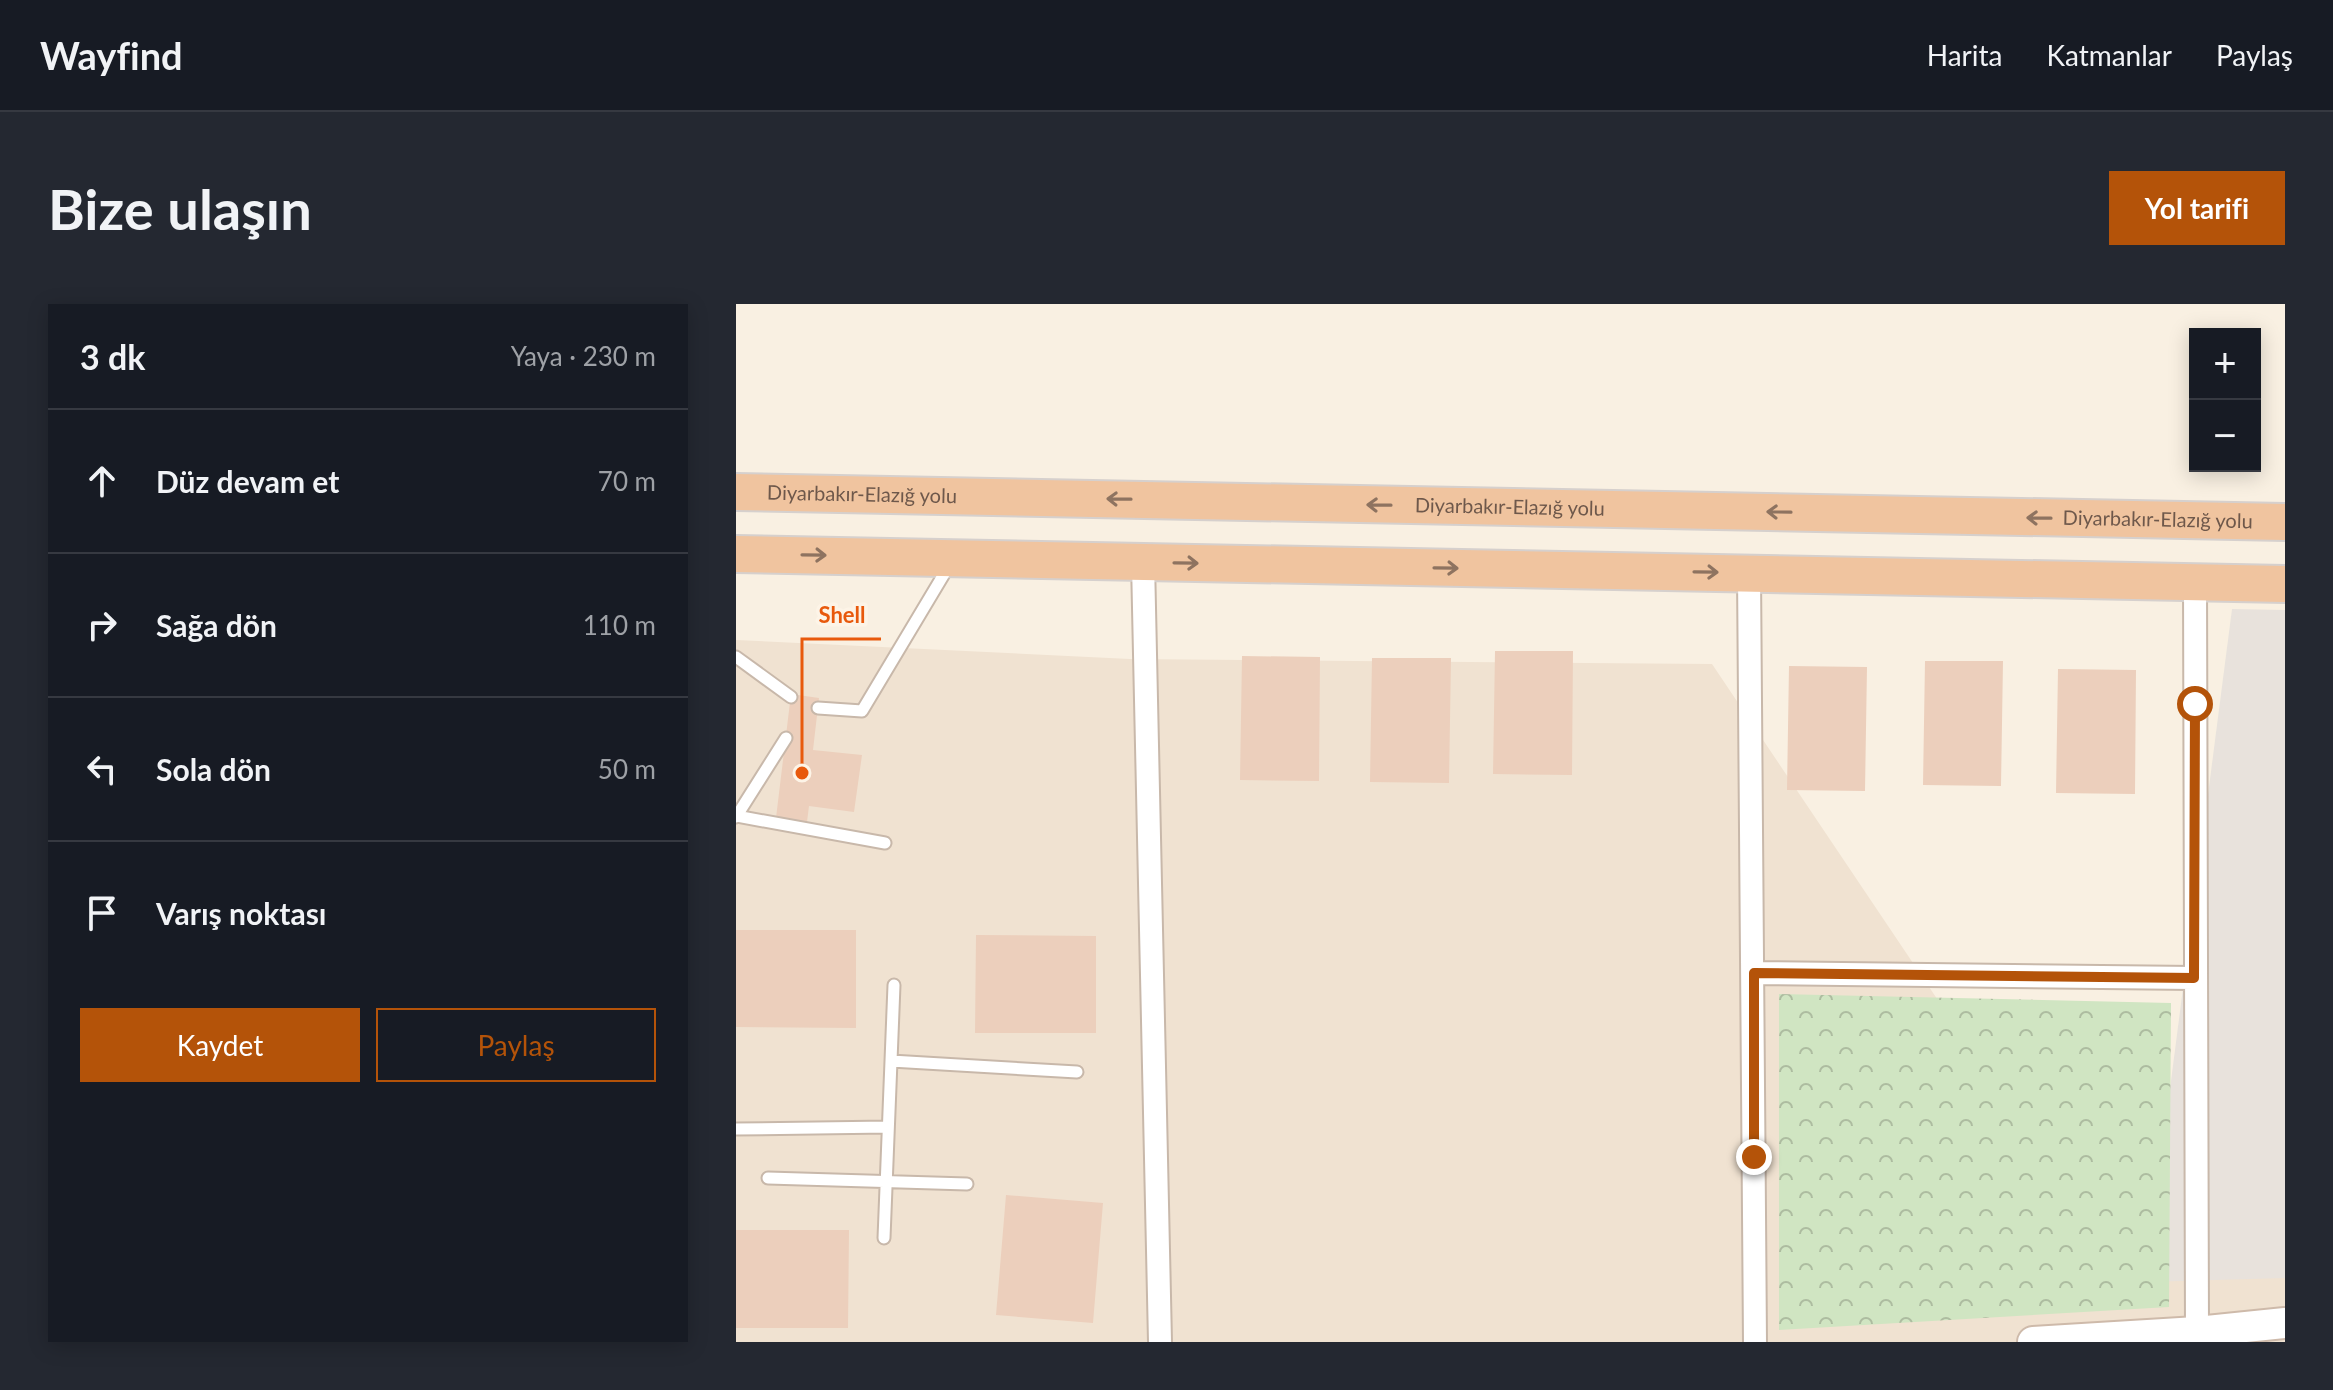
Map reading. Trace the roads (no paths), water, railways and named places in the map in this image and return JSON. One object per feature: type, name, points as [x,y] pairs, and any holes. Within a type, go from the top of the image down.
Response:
[{"type":"highway","name":"Diyarbakır-Elazığ yolu","points":[[736,492],[2285,522]]},
{"type":"highway","points":[[736,554],[2285,584]]},
{"type":"main road","points":[[2033,1342],[2285,1323]]},
{"type":"street","points":[[1143,562],[1160,1342]]},
{"type":"street","points":[[1749,573],[1755,1342]]},
{"type":"street","points":[[2195,582],[2197,1332]]},
{"type":"street","points":[[1754,973],[2194,978]]},
{"type":"lane","points":[[818,708],[862,711],[954,558]]},
{"type":"lane","points":[[736,657],[791,697]]},
{"type":"lane","points":[[786,738],[736,816],[885,843]]},
{"type":"lane","points":[[884,1238],[894,985]]},
{"type":"lane","points":[[891,1061],[1077,1072]]},
{"type":"lane","points":[[736,1129],[888,1127]]},
{"type":"lane","points":[[768,1178],[967,1184]]},
{"type":"place","name":"Shell","points":[[802,773]]}]
